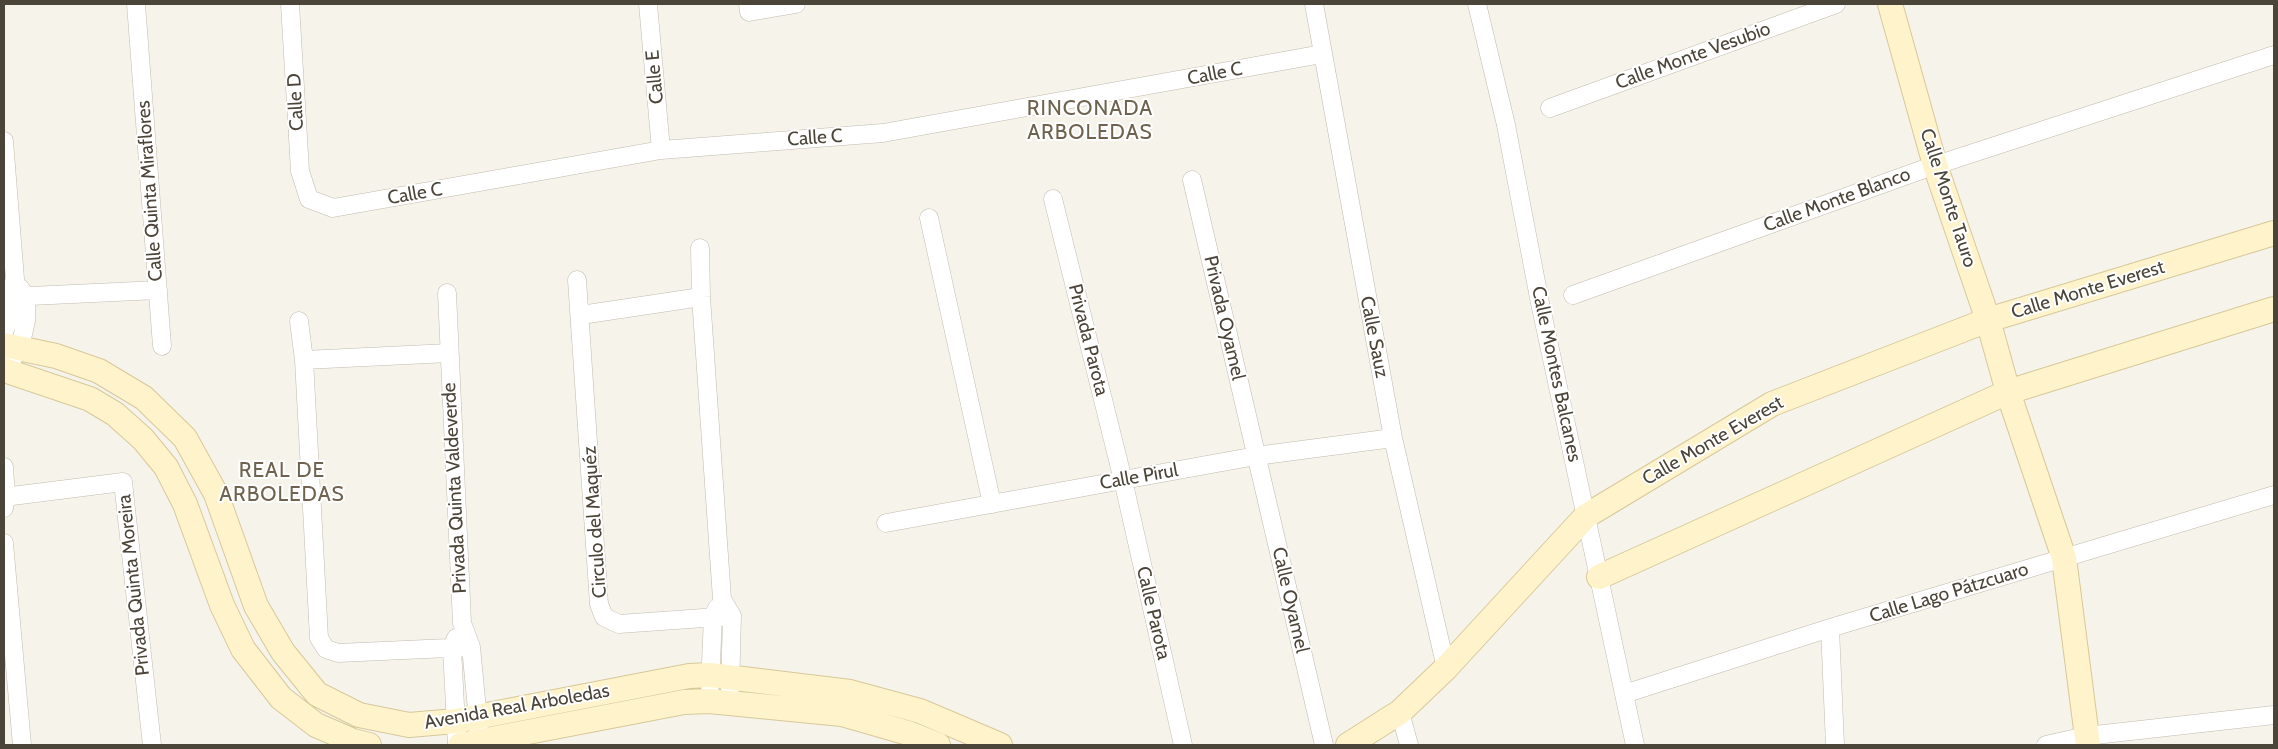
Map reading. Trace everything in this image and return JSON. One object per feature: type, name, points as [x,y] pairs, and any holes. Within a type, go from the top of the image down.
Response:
[{"type":"street","name":"Calle Quinta Miraflores","points":[[17,297],[158,290],[136,4]]},
{"type":"street","name":"Calle D","points":[[290,4],[300,171],[309,199]]},
{"type":"street","name":"Calle E","points":[[648,4],[661,150]]},
{"type":"street","points":[[748,8],[796,4]]},
{"type":"street","name":"Calle Sauz","points":[[1314,4],[1393,438],[1446,668]]},
{"type":"street","name":"Calle Montes Balcanes","points":[[1477,4],[1506,125],[1540,303],[1636,745]]},
{"type":"street","name":"Calle Monte Vesubio","points":[[1550,108],[1836,4]]},
{"type":"street","name":"Calle Monte Tauro","points":[[1890,4],[1935,165],[1988,320],[2008,392],[2064,558],[2087,740]]},
{"type":"street","name":"Calle C","points":[[309,199],[333,208],[661,150],[883,133],[1322,54]]},
{"type":"street","name":"Calle Monte Blanco","points":[[1573,295],[1935,165],[2274,55]]},
{"type":"street","points":[[4,141],[14,279],[17,297],[26,321],[9,341],[4,372],[90,399],[115,414],[143,439],[166,467],[185,504],[222,605],[243,649],[281,698],[316,725],[353,741],[370,745]]},
{"type":"street","name":"Privada Oyamel","points":[[1192,180],[1256,456]]},
{"type":"street","name":"Privada Parota","points":[[1053,199],[1123,480]]},
{"type":"street","points":[[929,218],[992,504]]},
{"type":"street","name":"Calle Monte Everest","points":[[1348,745],[1400,712],[1446,668],[1586,516],[1772,404],[1988,320],[2274,233]]},
{"type":"street","points":[[700,248],[701,297],[722,599],[732,616],[720,676],[719,701]]},
{"type":"street","name":"Circulo del Maquéz","points":[[578,280],[599,604],[604,617],[619,624],[732,616]]},
{"type":"street","points":[[158,290],[162,346]]},
{"type":"street","name":"Privada Quinta Valdeverde","points":[[447,293],[462,623],[471,647],[467,719],[456,745]]},
{"type":"street","points":[[581,315],[701,297]]},
{"type":"street","points":[[1599,577],[2008,392],[2274,309]]},
{"type":"street","points":[[299,321],[304,360],[318,638],[326,650],[338,652],[471,647]]},
{"type":"street","name":"Avenida Real Arboledas","points":[[9,341],[99,371],[144,398],[185,438],[216,494],[256,606],[283,652],[317,694],[359,716],[409,725],[467,719],[689,676],[720,676],[850,692],[920,711],[1000,745]]},
{"type":"street","points":[[304,360],[449,353]]},
{"type":"street","name":"Calle Pirul","points":[[886,523],[1256,456],[1393,438]]},
{"type":"street","name":"Calle Oyamel","points":[[1256,456],[1324,745]]},
{"type":"street","name":"Privada Quinta Moreira","points":[[4,467],[5,500],[123,482],[152,745]]},
{"type":"street","name":"Calle Parota","points":[[1123,480],[1183,745]]},
{"type":"street","name":"Calle Lago Pátzcuaro","points":[[1624,694],[1830,628],[2274,495]]},
{"type":"street","points":[[4,543],[22,745]]},
{"type":"street","points":[[720,676],[713,617],[722,599]]},
{"type":"street","name":"Privada Quinta Valdeverde","points":[[462,623],[452,648],[467,719],[470,743]]},
{"type":"street","points":[[1830,628],[1835,745]]},
{"type":"street","points":[[470,743],[684,702],[719,701],[842,714],[908,733],[938,745]]},
{"type":"street","points":[[1400,712],[1409,745]]},
{"type":"street","points":[[2046,745],[2274,716]]},
{"type":"district","name":"RINCONADA ARBOLEDAS","points":[[1090,121]]},
{"type":"district","name":"REAL DE ARBOLEDAS","points":[[282,483]]}]
